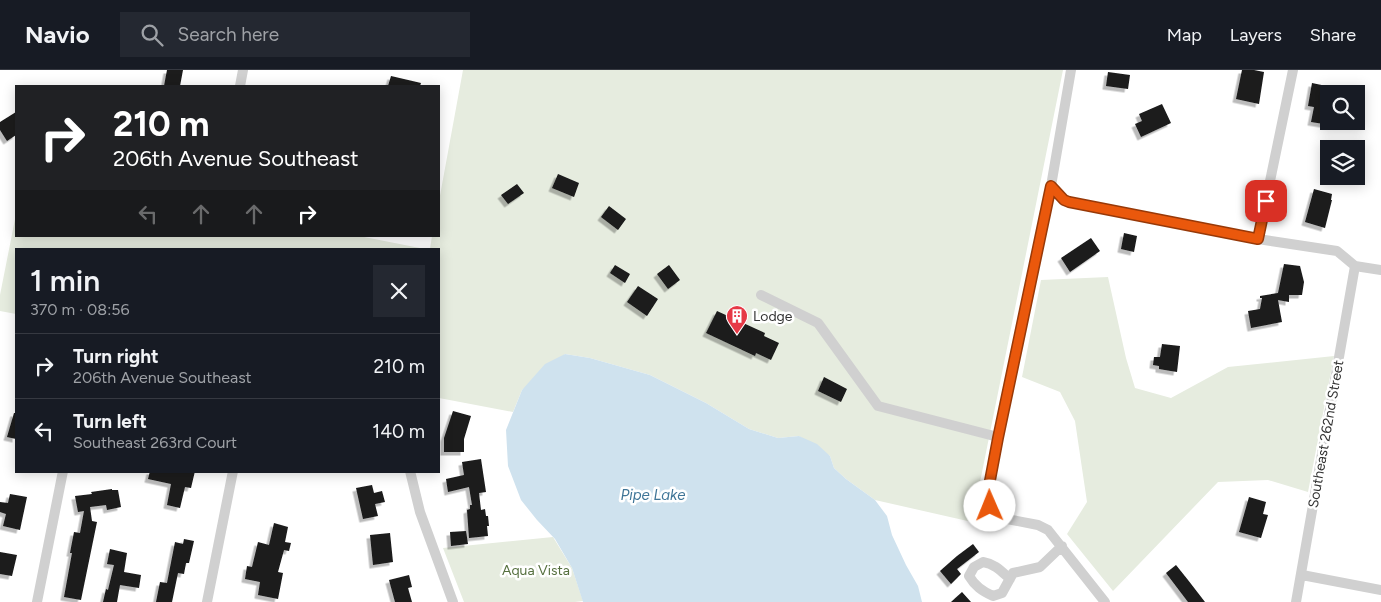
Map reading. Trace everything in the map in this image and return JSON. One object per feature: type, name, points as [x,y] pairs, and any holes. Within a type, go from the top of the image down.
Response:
[{"type":"street","points":[[240,85],[242,70]]},
{"type":"street","points":[[1072,70],[1051,186],[988,491],[989,501],[993,512],[997,516],[1007,520],[1033,524],[1048,530],[1105,602]]},
{"type":"street","points":[[1258,239],[1293,70]]},
{"type":"street","points":[[1051,186],[1064,200],[1069,202],[1258,239],[1338,251],[1355,266],[1381,270]]},
{"type":"street","name":"Southeast 262nd Street","points":[[1296,602],[1355,266]]},
{"type":"street","points":[[761,295],[818,322],[878,406],[998,438]]},
{"type":"street","points":[[37,602],[64,473]]},
{"type":"street","points":[[207,602],[233,473]]},
{"type":"street","points":[[410,473],[420,512],[453,602]]},
{"type":"street","points":[[1010,579],[1013,573],[1040,567],[1062,546]]},
{"type":"street","points":[[1302,575],[1381,590]]},
{"type":"green space","points":[[463,70],[1063,70],[972,522],[875,500],[834,468],[830,456],[799,436],[778,438],[749,429],[706,403],[650,375],[590,358],[565,354],[522,390],[513,412],[440,398],[440,248],[430,248],[432,237],[440,237],[440,196]]},
{"type":"green space","points":[[15,219],[15,237],[364,237],[420,248],[15,248],[15,314],[0,311],[0,295]]},
{"type":"green space","points":[[1108,277],[1126,358],[1135,388],[1171,398],[1228,367],[1334,356],[1308,492],[1268,480],[1218,482],[1113,591],[1067,534],[1087,502],[1075,421],[1060,392],[1022,377],[1041,280]]},
{"type":"green space","name":"Aqua Vista","points":[[553,537],[572,568],[583,601],[464,602],[443,548]]},
{"type":"water","name":"Pipe Lake","points":[[565,354],[590,358],[650,375],[706,403],[749,429],[778,438],[799,436],[817,444],[830,456],[834,468],[875,500],[887,516],[892,535],[918,586],[922,602],[583,602],[572,568],[555,539],[521,500],[508,466],[506,430],[522,390],[545,364]]},
{"type":"building","points":[[167,70],[183,70],[180,85],[164,85]]},
{"type":"building","points":[[1242,70],[1264,72],[1259,104],[1236,99]]},
{"type":"building","points":[[1108,72],[1130,75],[1128,89],[1106,86]]},
{"type":"building","points":[[391,76],[421,83],[420,85],[388,85]]},
{"type":"building","points":[[1312,83],[1322,85],[1320,123],[1311,122],[1314,107],[1308,106]]},
{"type":"building","points":[[1162,104],[1171,123],[1141,137],[1135,124],[1142,121],[1139,114]]},
{"type":"building","points":[[15,113],[15,136],[7,141],[0,130],[0,122]]},
{"type":"building","points":[[558,174],[579,183],[574,197],[552,188]]},
{"type":"building","points":[[517,184],[524,193],[508,204],[501,195]]},
{"type":"building","points":[[1314,189],[1332,194],[1325,228],[1305,222]]},
{"type":"building","points":[[609,206],[626,219],[618,230],[601,217]]},
{"type":"building","points":[[1124,233],[1137,236],[1134,252],[1121,249]]},
{"type":"building","points":[[1091,238],[1100,251],[1070,272],[1061,258]]},
{"type":"building","points":[[1284,264],[1300,266],[1304,282],[1302,295],[1289,295],[1289,302],[1278,300],[1282,322],[1251,328],[1248,311],[1260,309],[1262,298],[1260,296],[1278,293]]},
{"type":"building","points":[[615,265],[630,274],[625,283],[610,273]]},
{"type":"building","points":[[669,265],[680,280],[668,289],[657,274]]},
{"type":"building","points":[[638,286],[658,299],[647,316],[627,302]]},
{"type":"building","name":"Lodge","points":[[717,311],[765,333],[764,336],[779,343],[771,360],[756,353],[755,356],[706,333]]},
{"type":"building","points":[[1162,344],[1180,346],[1177,372],[1159,369],[1159,366],[1153,365],[1154,357],[1160,357]]},
{"type":"building","points":[[824,377],[847,389],[841,402],[818,391]]},
{"type":"building","points":[[453,411],[471,416],[464,439],[464,452],[444,452],[444,438]]},
{"type":"building","points":[[14,413],[15,413],[15,439],[7,437]]},
{"type":"building","points":[[481,459],[486,492],[479,493],[481,510],[485,509],[486,516],[488,516],[488,536],[469,538],[467,510],[472,505],[469,487],[448,492],[446,479],[464,475],[462,462]]},
{"type":"building","points":[[150,473],[195,473],[191,488],[185,487],[180,508],[167,505],[171,484],[148,479]]},
{"type":"building","points":[[372,485],[374,493],[382,491],[385,502],[375,504],[378,516],[363,519],[356,488]]},
{"type":"building","points":[[112,489],[118,490],[121,507],[107,510],[106,505],[90,507],[92,521],[97,522],[81,600],[64,597],[74,532],[80,533],[84,511],[78,512],[75,496]]},
{"type":"building","points":[[10,494],[27,497],[20,530],[3,526],[6,514],[0,512],[0,502],[8,503]]},
{"type":"building","points":[[1249,497],[1266,502],[1263,514],[1268,515],[1261,538],[1239,532]]},
{"type":"building","points":[[274,523],[288,527],[285,542],[291,543],[289,551],[284,550],[278,572],[283,573],[278,599],[258,595],[260,582],[245,579],[247,566],[252,567],[258,542],[269,545]]},
{"type":"building","points":[[466,531],[468,544],[451,546],[450,532]]},
{"type":"building","points":[[390,533],[393,562],[373,565],[370,535]]},
{"type":"building","points":[[184,539],[194,541],[189,563],[186,563],[184,574],[178,573],[172,602],[156,602],[160,582],[167,583],[175,542],[183,544]]},
{"type":"building","points":[[973,544],[979,552],[957,569],[961,574],[951,584],[940,571]]},
{"type":"building","points":[[110,549],[127,553],[124,572],[141,575],[139,588],[120,585],[117,602],[103,602],[114,565],[107,564]]},
{"type":"building","points":[[0,552],[17,555],[12,576],[0,574]]},
{"type":"building","points":[[1176,565],[1205,602],[1188,602],[1166,573]]},
{"type":"building","points":[[409,575],[412,587],[408,588],[412,602],[395,602],[389,580]]},
{"type":"building","points":[[962,592],[971,602],[951,602]]},
{"type":"place","name":"Lodge","points":[[737,335]]},
{"type":"route","points":[[990,506],[988,491],[998,438],[1051,186],[1064,200],[1069,202],[1258,239],[1266,201]]}]
